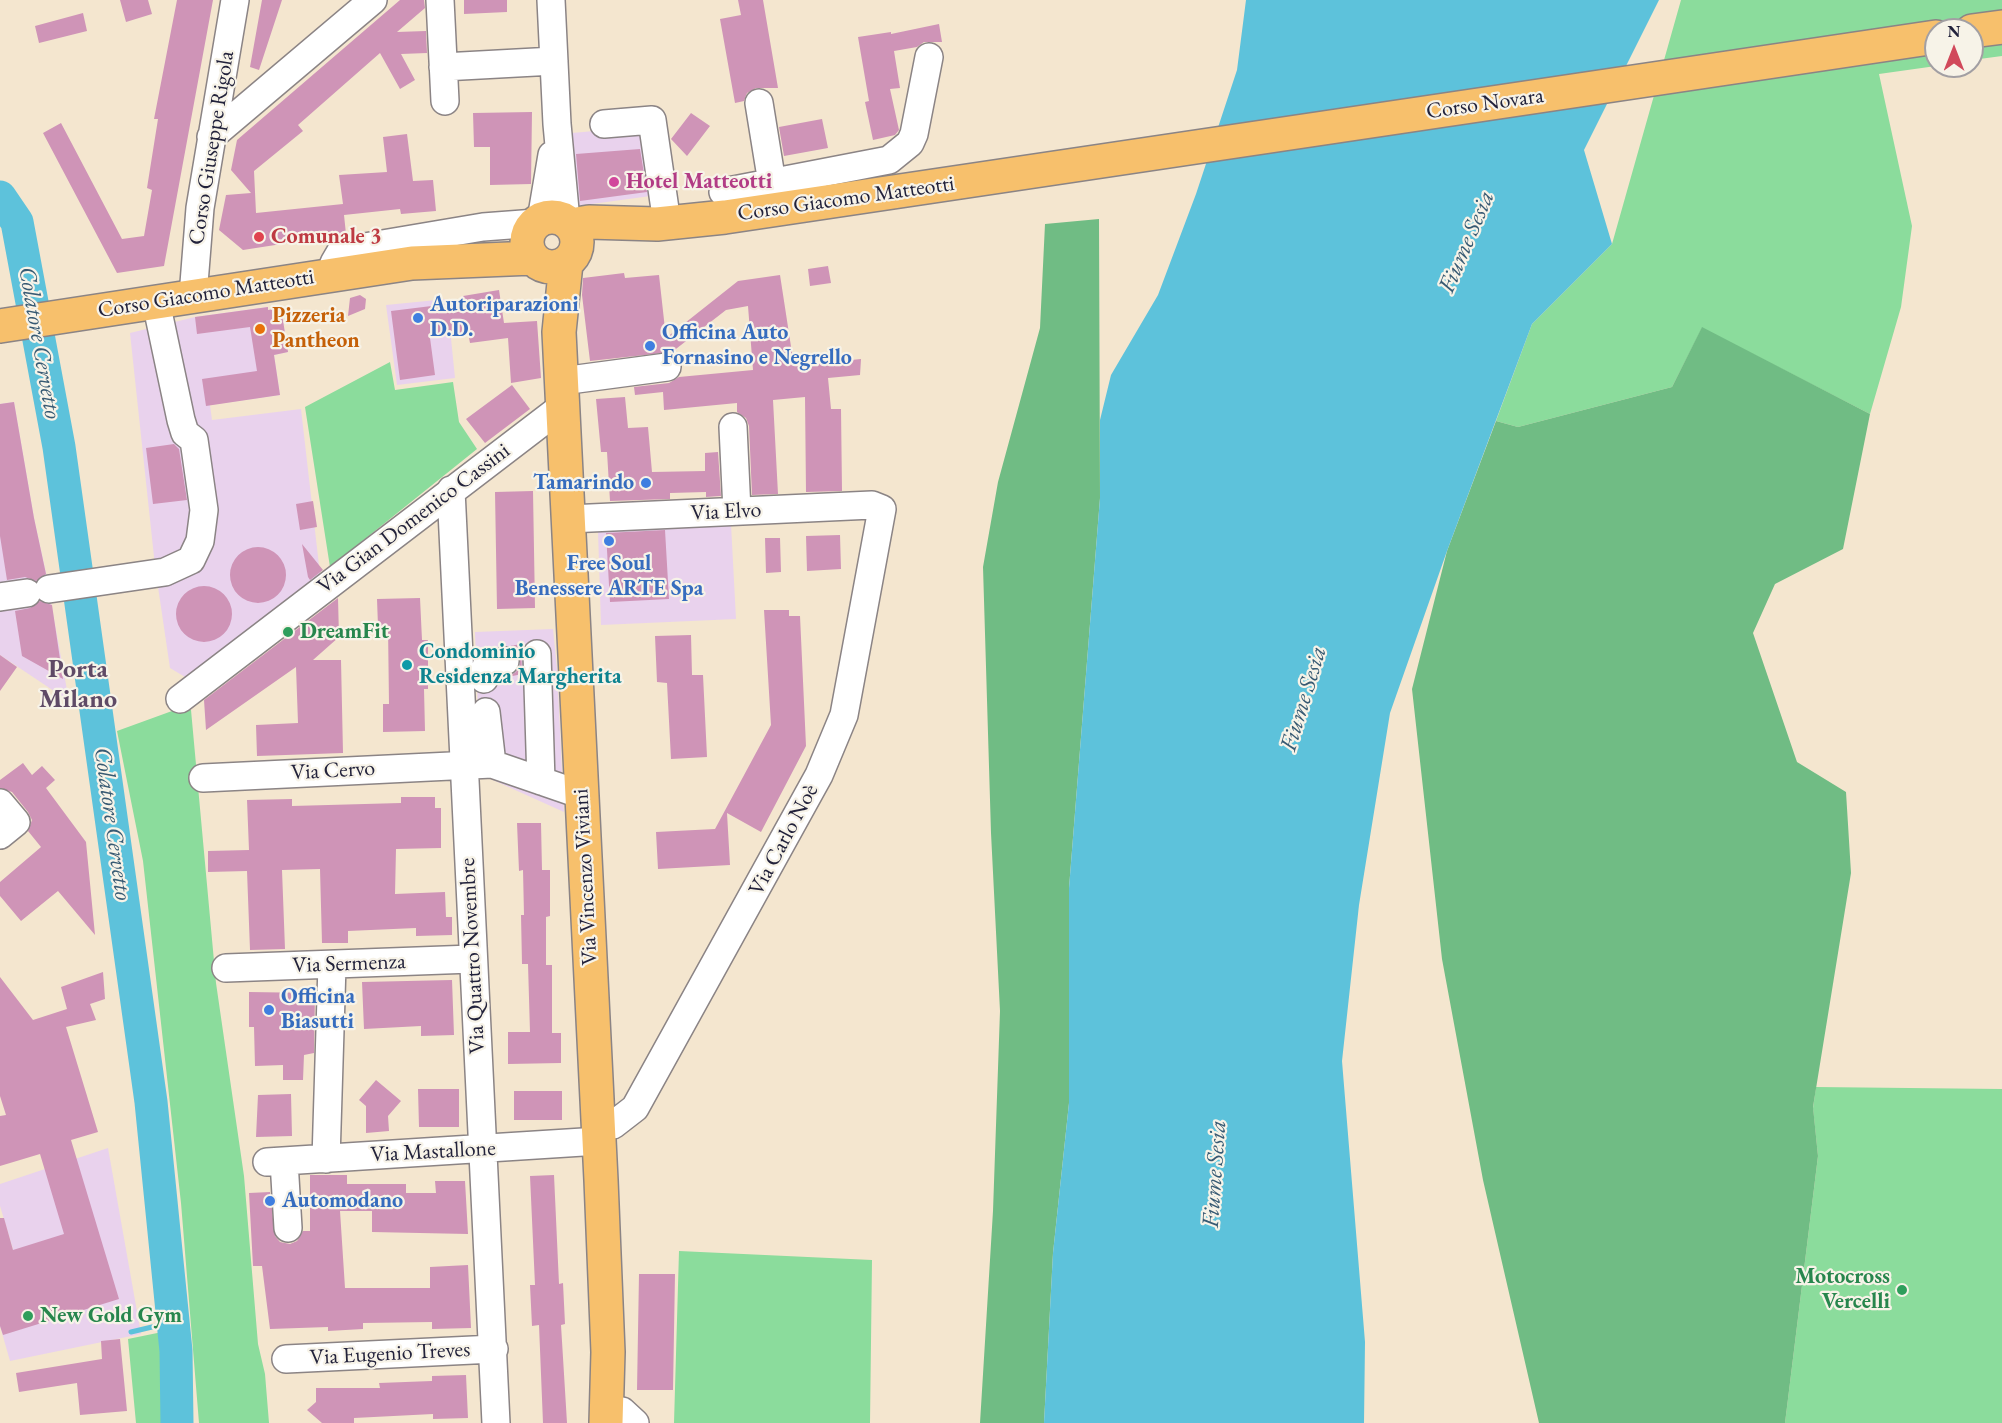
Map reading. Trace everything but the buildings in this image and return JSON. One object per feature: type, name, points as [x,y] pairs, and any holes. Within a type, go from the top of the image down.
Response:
[{"type":"main road","points":[[1984,29],[2002,27]]},
{"type":"main road","name":"Corso Novara","points":[[1035,171],[1924,39]]},
{"type":"main road","name":"Corso Giacomo Matteotti","points":[[0,326],[412,263],[484,242],[551,241],[592,246],[662,224],[724,194],[1035,171]]},
{"type":"main road","name":"Via Vincenzo Viviani","points":[[551,241],[559,332],[569,519],[608,1352],[616,1419]]},
{"type":"street","name":"Corso Giuseppe Rigola","points":[[193,296],[200,208],[235,0]]},
{"type":"street","points":[[211,137],[373,0]]},
{"type":"street","points":[[440,0],[445,101]]},
{"type":"street","points":[[334,274],[334,263],[341,252],[483,226],[551,241],[557,124],[551,0]]},
{"type":"street","points":[[724,194],[889,160],[910,143],[914,134],[929,57]]},
{"type":"street","points":[[443,67],[554,62]]},
{"type":"street","points":[[759,103],[772,183]]},
{"type":"street","points":[[604,124],[652,120],[662,224]]},
{"type":"street","points":[[0,597],[156,573],[191,561],[200,541],[204,510],[194,440],[185,433],[181,420],[156,302]]},
{"type":"street","points":[[562,394],[667,367]]},
{"type":"street","name":"Via Gian Domenico Cassini","points":[[180,699],[451,490],[562,394]]},
{"type":"street","points":[[733,427],[737,511]]},
{"type":"street","name":"Via Quattro Novembre","points":[[451,490],[462,763],[484,1150],[496,1423]]},
{"type":"street","name":"Via Elvo","points":[[569,519],[872,505],[882,509]]},
{"type":"street","name":"Via Carlo Noè","points":[[598,1133],[614,1125],[635,1108],[819,776],[844,715],[882,509]]},
{"type":"street","points":[[484,679],[486,666],[575,643]]},
{"type":"street","points":[[522,657],[541,781]]},
{"type":"street","points":[[486,712],[492,764]]},
{"type":"street","name":"Via Cervo","points":[[203,778],[462,763],[492,764],[582,795]]},
{"type":"street","points":[[0,803],[16,822],[0,835]]},
{"type":"street","name":"Via Sermenza","points":[[226,968],[472,959]]},
{"type":"street","points":[[326,1159],[332,965]]},
{"type":"street","name":"Via Mastallone","points":[[288,1228],[276,1161],[484,1150],[598,1133]]},
{"type":"street","name":"Via Eugenio Treves","points":[[286,1359],[494,1349]]},
{"type":"shaded area","points":[[650,126],[658,195],[577,206],[572,133]]},
{"type":"shaded area","points":[[447,299],[455,378],[397,385],[386,305]]},
{"type":"shaded area","points":[[268,307],[268,310],[281,308],[288,352],[274,355],[280,395],[210,405],[212,420],[301,409],[320,574],[185,677],[170,668],[157,580],[50,597],[69,701],[0,655],[0,404],[14,402],[34,518],[48,582],[155,566],[130,333],[195,317]]},
{"type":"shaded area","points":[[731,524],[736,619],[601,625],[598,531]]},
{"type":"shaded area","points":[[553,629],[564,812],[484,776],[478,712],[475,632]]},
{"type":"shaded area","points":[[108,1148],[141,1334],[10,1361],[0,1326],[0,1254],[13,1249],[0,1206],[0,1184]]},
{"type":"green space","points":[[1681,0],[2002,0],[2002,56],[1984,58],[1984,18],[1924,18],[1924,68],[1879,74],[1912,226],[1901,307],[1870,414],[1702,328],[1672,387],[1518,427],[1496,421],[1532,324],[1612,244]]},
{"type":"green space","points":[[1099,219],[1100,498],[1069,888],[1069,1103],[1053,1253],[1044,1423],[980,1423],[993,1211],[1000,1011],[991,833],[983,567],[998,482],[1040,328],[1045,224]]},
{"type":"green space","points":[[1702,327],[1870,414],[1843,549],[1775,584],[1753,633],[1797,762],[1846,792],[1851,873],[1813,1107],[1818,1156],[1785,1423],[1539,1423],[1483,1180],[1442,959],[1412,689],[1447,551],[1496,421],[1518,427],[1672,387]]},
{"type":"green space","points":[[390,362],[395,390],[453,382],[459,422],[477,449],[330,567],[305,407]]},
{"type":"green space","points":[[191,710],[216,983],[244,1176],[258,1344],[265,1374],[269,1423],[199,1423],[181,1203],[143,861],[117,731],[172,711]]},
{"type":"green space","name":"Motocross Vercelli","points":[[1816,1087],[2002,1089],[2002,1423],[1785,1423],[1818,1156],[1813,1108]]},
{"type":"green space","points":[[679,1251],[872,1260],[870,1423],[674,1423]]},
{"type":"green space","points":[[167,1331],[165,1423],[136,1423],[128,1339]]},
{"type":"water","name":"Fiume Sesia","points":[[1246,0],[1659,0],[1584,150],[1612,244],[1532,324],[1447,551],[1390,713],[1359,905],[1342,1061],[1365,1342],[1364,1423],[1044,1423],[1053,1253],[1069,1103],[1069,888],[1100,498],[1100,420],[1111,375],[1158,295],[1196,194],[1237,70]]},
{"type":"waterway","name":"Colatore Cervetto","points":[[0,197],[17,222],[59,447],[151,1102],[176,1351],[177,1423]]},
{"type":"waterway","points":[[131,1332],[173,1322]]},
{"type":"place","name":"Hotel Matteotti","points":[[614,182]]},
{"type":"place","name":"Comunale 3","points":[[259,237]]},
{"type":"place","name":"Autoriparazioni D.D.","points":[[418,318]]},
{"type":"place","name":"Pizzeria Pantheon","points":[[260,329]]},
{"type":"place","name":"Officina Auto Fornasino e Negrello","points":[[650,346]]},
{"type":"place","name":"Tamarindo","points":[[646,483]]},
{"type":"place","name":"Free Soul Benessere ARTE Spa","points":[[609,541]]},
{"type":"place","name":"DreamFit","points":[[288,632]]},
{"type":"place","name":"Condominio Residenza Margherita","points":[[407,665]]},
{"type":"place","name":"Officina Biasutti","points":[[269,1010]]},
{"type":"place","name":"Automodano","points":[[270,1201]]},
{"type":"place","name":"Motocross Vercelli","points":[[1902,1290]]},
{"type":"place","name":"New Gold Gym","points":[[28,1316]]},
{"type":"district","name":"Porta Milano","points":[[78,685]]}]
